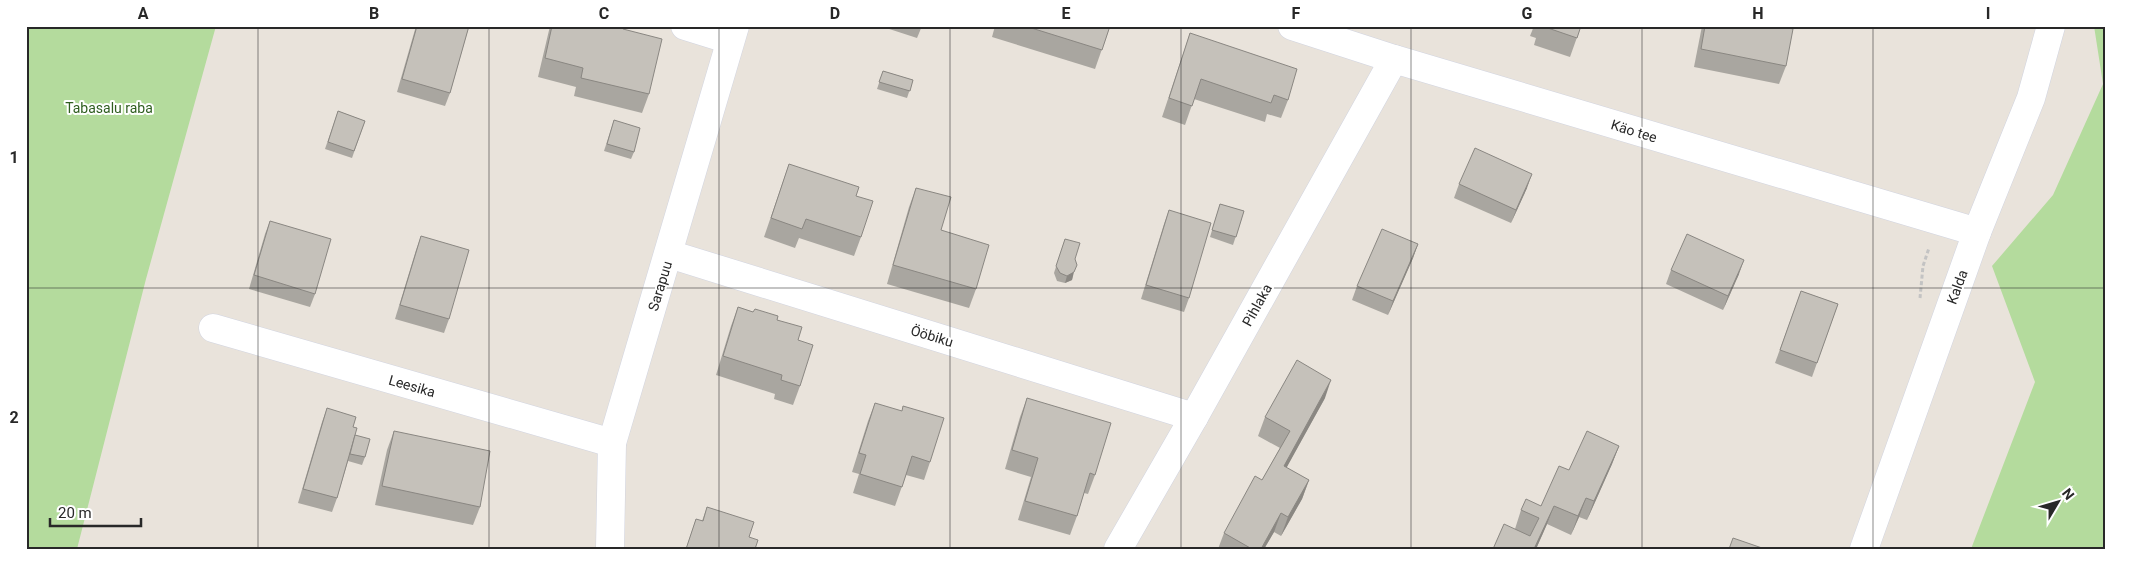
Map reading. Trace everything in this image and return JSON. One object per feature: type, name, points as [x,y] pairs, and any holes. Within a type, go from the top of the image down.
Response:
[{"type":"street","points":[[685,26],[732,33]]},
{"type":"street","name":"Käo tee","points":[[1292,26],[1394,59],[1977,232]]},
{"type":"street","name":"Kalda","points":[[1864,549],[1977,232],[2031,98],[2051,26]]},
{"type":"street","name":"Sarapuu","points":[[610,549],[612,443],[669,254],[732,33]]},
{"type":"street","name":"Pihlaka","points":[[1118,549],[1394,59]]},
{"type":"street","name":"Ööbiku","points":[[669,254],[1194,417]]},
{"type":"street","name":"Leesika","points":[[213,328],[612,443]]},
{"type":"green space","name":"Tabasalu raba","points":[[26,26],[216,26],[146,279],[77,549],[26,549]]},
{"type":"green space","points":[[2094,26],[2105,26],[2105,549],[1971,549],[2035,382],[1992,266],[2053,195],[2103,84]]},
{"type":"building","points":[[417,26],[469,26],[450,93],[402,79]]},
{"type":"building","points":[[552,26],[624,26],[623,29],[662,39],[649,94],[581,78],[583,68],[545,58]]},
{"type":"building","points":[[1025,26],[1110,26],[1102,50]]},
{"type":"building","points":[[1542,26],[1581,26],[1577,38]]},
{"type":"building","points":[[1705,26],[1781,26],[1793,29],[1786,66],[1701,49]]},
{"type":"building","points":[[1190,33],[1297,69],[1288,100],[1274,95],[1271,103],[1201,79],[1192,106],[1169,98]]},
{"type":"building","points":[[883,71],[913,80],[910,91],[879,82]]},
{"type":"building","points":[[338,111],[365,121],[354,151],[328,142]]},
{"type":"building","points":[[614,120],[640,128],[634,152],[607,144]]},
{"type":"building","points":[[1475,148],[1532,174],[1516,210],[1459,184]]},
{"type":"building","points":[[789,164],[859,187],[856,196],[873,201],[861,237],[806,219],[802,229],[771,218]]},
{"type":"building","points":[[916,188],[951,197],[941,230],[989,245],[976,289],[893,265]]},
{"type":"building","points":[[1220,204],[1244,211],[1236,237],[1212,230]]},
{"type":"building","points":[[1169,210],[1211,223],[1189,298],[1146,285]]},
{"type":"building","points":[[270,221],[331,239],[315,294],[254,275]]},
{"type":"building","points":[[1382,229],[1418,244],[1393,301],[1357,286]]},
{"type":"building","points":[[1687,234],[1744,260],[1728,296],[1671,270]]},
{"type":"building","points":[[421,236],[469,250],[449,319],[400,305]]},
{"type":"building","points":[[1065,239],[1080,243],[1075,259],[1077,265],[1074,272],[1067,276],[1060,273],[1056,266]]},
{"type":"building","points":[[1801,291],[1838,304],[1817,363],[1780,350]]},
{"type":"building","points":[[738,307],[753,312],[755,309],[778,316],[777,320],[802,327],[798,340],[813,345],[800,386],[781,380],[782,375],[723,356]]},
{"type":"building","points":[[1297,360],[1331,380],[1284,466],[1309,480],[1288,517],[1281,513],[1261,549],[1252,549],[1224,533],[1255,476],[1262,480],[1290,431],[1265,417]]},
{"type":"building","points":[[1027,398],[1111,423],[1095,475],[1090,473],[1077,516],[1025,501],[1038,458],[1012,450]]},
{"type":"building","points":[[875,403],[902,411],[903,406],[944,418],[930,462],[912,456],[902,487],[860,474],[866,455],[859,453]]},
{"type":"building","points":[[327,408],[356,417],[353,427],[357,428],[337,498],[303,489]]},
{"type":"building","points":[[394,431],[490,451],[480,507],[382,486]]},
{"type":"building","points":[[1587,431],[1619,446],[1594,501],[1586,498],[1578,516],[1554,506],[1534,549],[1493,549],[1504,524],[1530,536],[1539,518],[1521,510],[1526,499],[1541,506],[1559,466],[1569,470]]},
{"type":"building","points":[[355,435],[370,439],[365,457],[350,454]]},
{"type":"building","points":[[707,507],[754,522],[749,537],[758,540],[755,549],[686,549],[696,519],[703,521]]},
{"type":"building","points":[[1733,538],[1765,549],[1729,549]]}]
